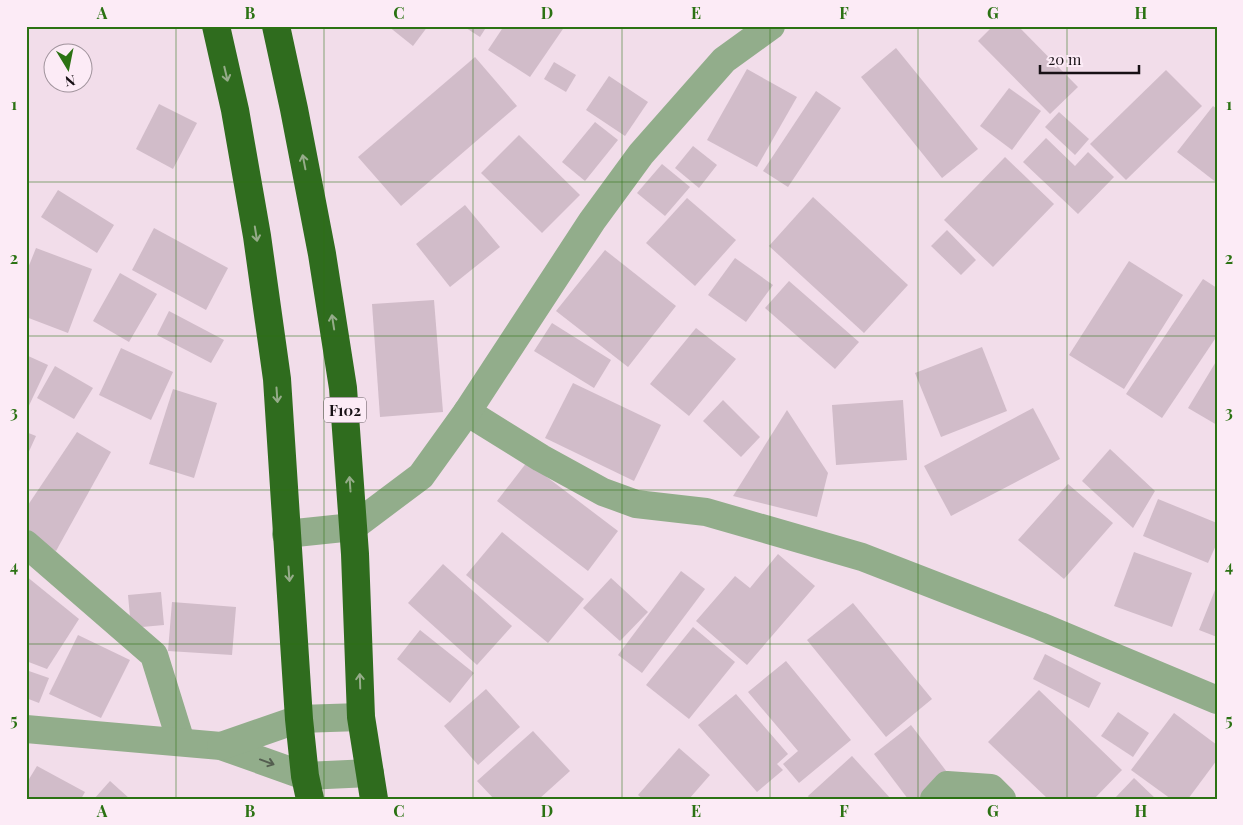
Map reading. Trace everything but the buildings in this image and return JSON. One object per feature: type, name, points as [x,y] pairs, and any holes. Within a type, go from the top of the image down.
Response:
[{"type":"highway","points":[[216,26],[234,110],[259,255],[276,380],[299,719],[308,788]]},
{"type":"highway","name":"F102","points":[[276,26],[322,254],[343,388],[353,527],[361,717],[372,786]]},
{"type":"street","points":[[286,534],[353,527],[421,476],[468,412],[592,221],[641,154],[724,60],[771,26]]},
{"type":"street","points":[[468,412],[541,458],[603,492],[636,504],[706,512],[862,558],[1040,626],[1217,700]]},
{"type":"street","points":[[26,544],[154,655],[181,742]]},
{"type":"street","points":[[221,746],[299,719],[361,717]]},
{"type":"street","points":[[26,728],[221,746],[308,788],[372,786]]},
{"type":"street","points":[[934,799],[947,785],[991,788],[1002,799]]}]
